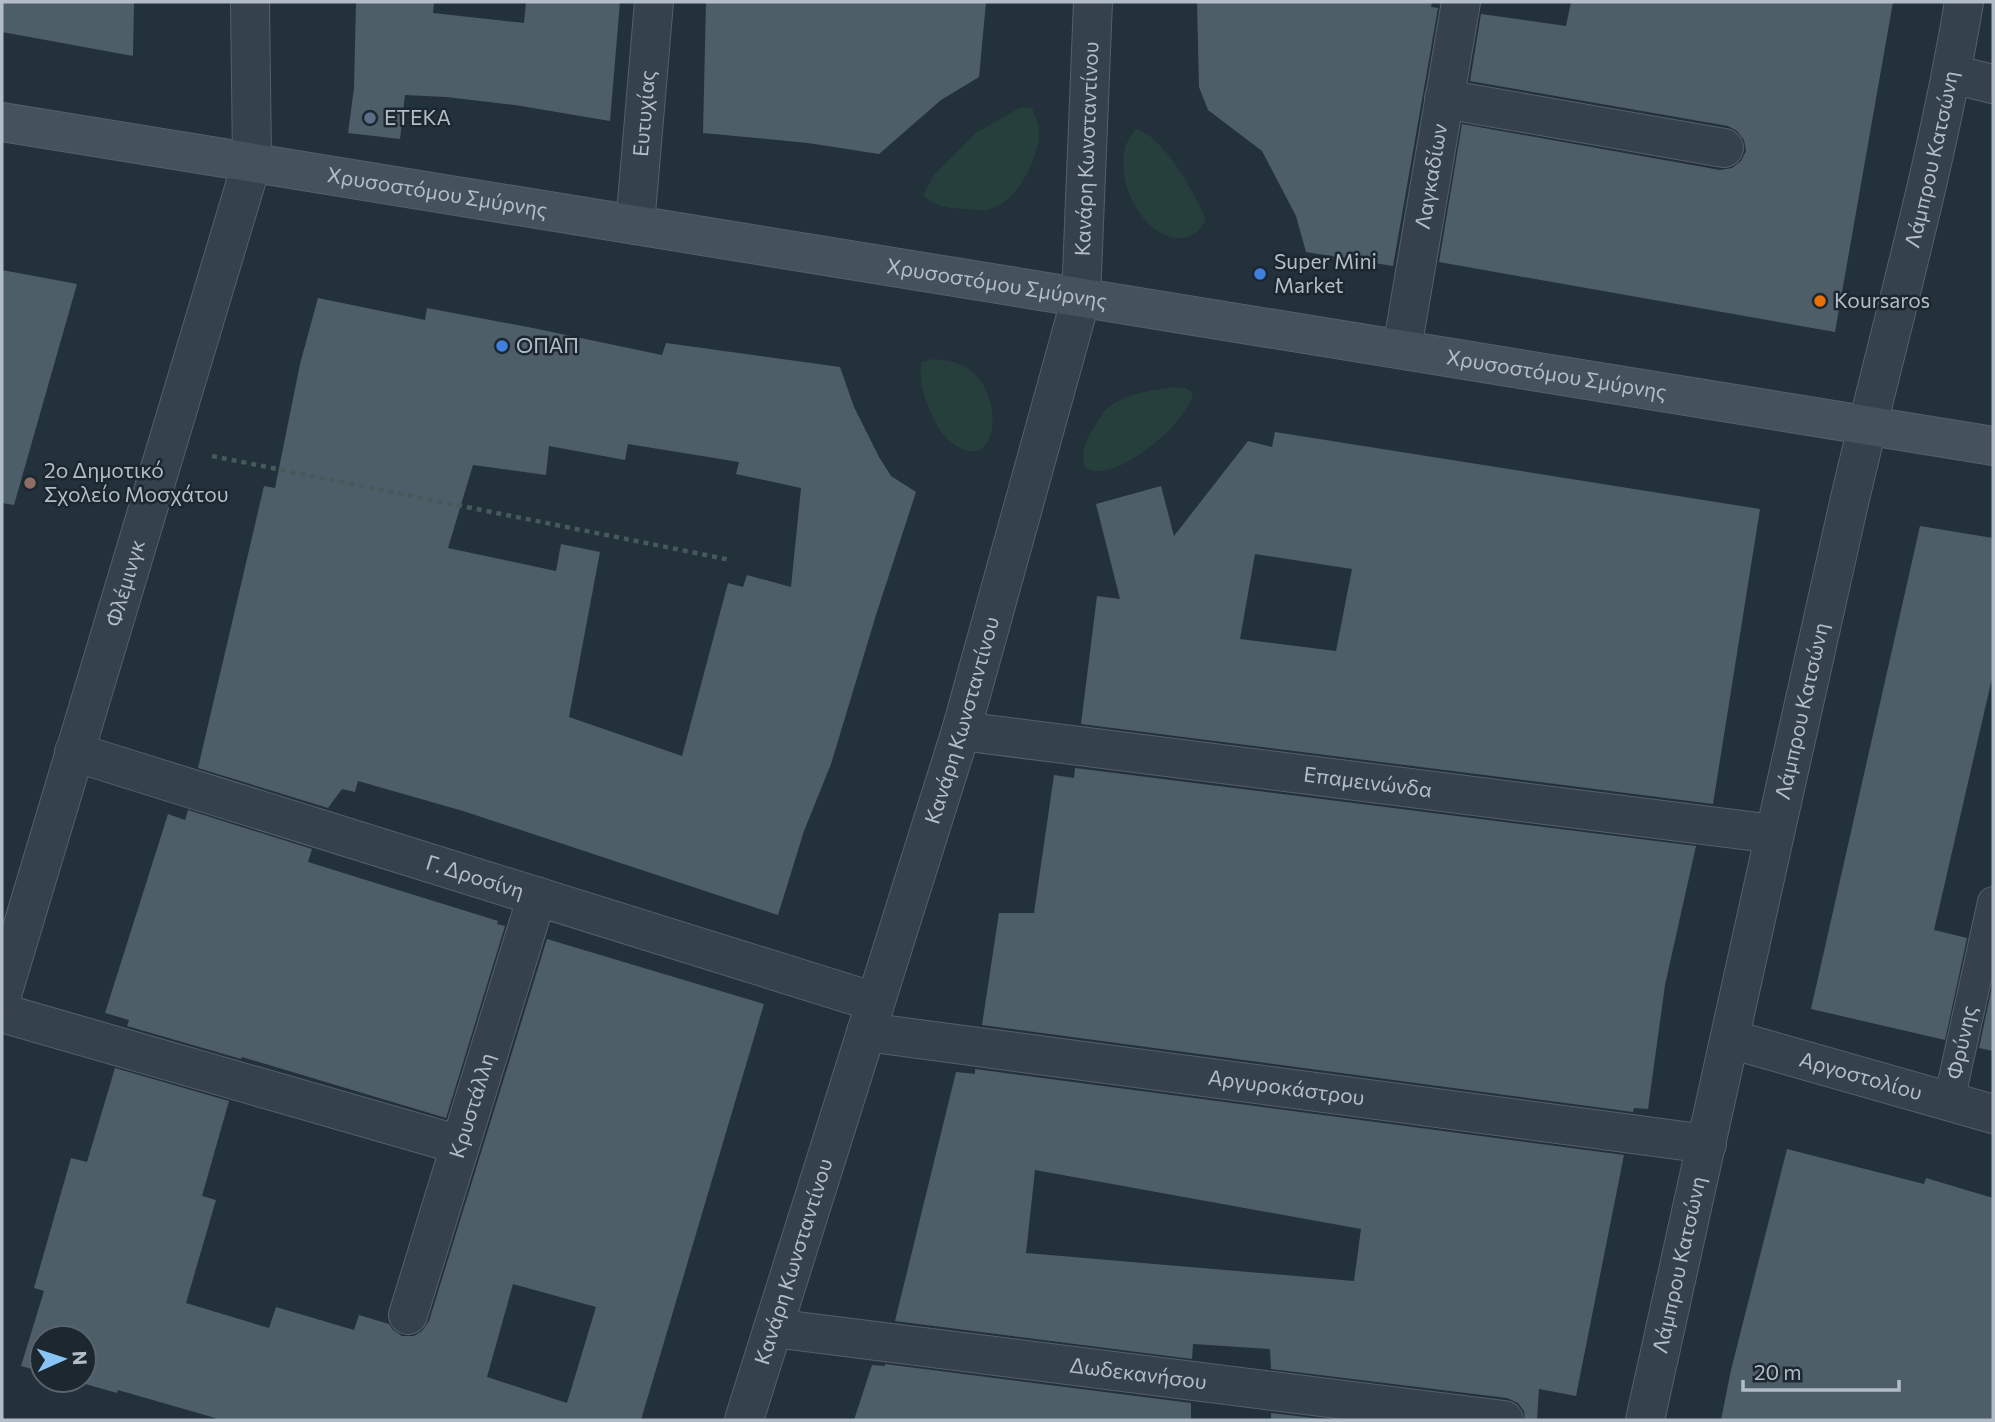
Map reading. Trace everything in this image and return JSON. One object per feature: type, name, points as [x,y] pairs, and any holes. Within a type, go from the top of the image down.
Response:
[{"type":"main road","name":"Χρυσοστόμου Σμύρνης","points":[[2,122],[1993,446]]},
{"type":"street","name":"Φλέμινγκ","points":[[2,995],[253,162],[250,2]]},
{"type":"street","name":"Ευτυχίας","points":[[635,225],[654,2]]},
{"type":"street","name":"Κανάρη Κωνσταντίνου","points":[[744,1420],[961,731],[1081,298],[1093,2]]},
{"type":"street","name":"Λαγκαδίων","points":[[1402,349],[1461,2]]},
{"type":"street","name":"Λάμπρου Κατσώνη","points":[[1646,1420],[1774,834],[1867,425],[1952,74],[1964,2]]},
{"type":"street","points":[[1952,74],[1993,84]]},
{"type":"street","points":[[1444,99],[1724,148]]},
{"type":"street","name":"Επαμεινώνδα","points":[[961,731],[1774,834]]},
{"type":"street","name":"Γ. Δροσίνη","points":[[74,752],[537,896],[870,1017]]},
{"type":"street","name":"Κρυστάλλη","points":[[408,1315],[537,896]]},
{"type":"street","points":[[2,1013],[460,1145]]},
{"type":"street","name":"Αργυροκάστρου","points":[[870,1017],[1707,1144]]},
{"type":"street","name":"Αργοστολίου","points":[[1730,1038],[1993,1114]]},
{"type":"street","name":"Δωδεκανήσου","points":[[773,1328],[1504,1420]]},
{"type":"lane","name":"Φρύνης","points":[[1949,1101],[1993,902]]},
{"type":"path","points":[[167,446],[731,561]]},
{"type":"green space","points":[[1019,108],[1032,108],[1038,126],[1038,140],[1031,166],[1016,190],[1006,200],[996,207],[977,210],[941,206],[923,195],[934,175],[976,133]]},
{"type":"green space","points":[[1135,129],[1146,133],[1167,153],[1194,195],[1206,219],[1195,234],[1180,238],[1164,235],[1149,224],[1137,208],[1128,189],[1123,168],[1126,146]]},
{"type":"green space","points":[[933,359],[964,366],[977,377],[986,391],[993,424],[990,438],[983,448],[972,452],[958,447],[938,428],[925,399],[920,377],[922,362]]},
{"type":"green space","points":[[1174,387],[1186,388],[1193,393],[1189,405],[1154,444],[1109,470],[1085,468],[1083,454],[1087,441],[1109,407],[1126,397]]},
{"type":"building","points":[[2,2],[134,2],[133,56],[2,32]]},
{"type":"building","points":[[356,2],[434,2],[433,13],[524,23],[526,2],[620,2],[610,121],[515,105],[405,95],[400,139],[348,133],[354,88]]},
{"type":"building","points":[[706,2],[986,2],[979,77],[941,100],[879,154],[808,143],[703,133]]},
{"type":"building","points":[[1197,2],[1432,2],[1431,7],[1438,8],[1393,266],[1306,252],[1296,216],[1262,151],[1208,110],[1199,87]]},
{"type":"building","points":[[1571,2],[1893,2],[1835,332],[1439,262],[1462,124],[1720,170],[1732,168],[1741,161],[1746,151],[1744,140],[1737,131],[1728,126],[1470,81],[1481,14],[1566,26]]},
{"type":"building","points":[[2,270],[77,284],[14,505],[2,503]]},
{"type":"building","points":[[318,298],[425,320],[427,308],[662,355],[666,343],[840,367],[854,407],[879,457],[891,476],[916,492],[831,764],[804,831],[778,915],[463,811],[358,781],[355,792],[342,789],[328,808],[198,768],[264,486],[275,488],[300,364]],"holes":[[[628,444],[739,462],[736,474],[801,488],[791,587],[747,575],[743,587],[728,583],[682,756],[569,717],[600,552],[561,544],[556,571],[448,548],[473,465],[546,475],[549,446],[625,460]]]},
{"type":"building","points":[[1275,432],[1760,509],[1713,804],[1081,724],[1097,596],[1120,599],[1096,504],[1161,486],[1174,536],[1248,441],[1272,447]],"holes":[[[1255,554],[1352,569],[1336,651],[1240,639]]]},
{"type":"building","points":[[1920,526],[1993,538],[1993,674],[1934,930],[1967,938],[1945,1040],[1811,1009]]},
{"type":"building","points":[[1075,768],[1696,846],[1665,985],[1648,1109],[1634,1108],[1633,1112],[982,1025],[999,913],[1034,913],[1054,775],[1074,778]]},
{"type":"building","points":[[188,810],[312,849],[308,862],[498,921],[497,924],[505,926],[446,1118],[127,1026],[129,1020],[105,1013],[168,814],[185,820]]},
{"type":"building","points":[[547,939],[764,1004],[641,1420],[222,1420],[118,1390],[117,1393],[98,1388],[98,1324],[34,1324],[44,1291],[34,1288],[71,1158],[87,1162],[115,1068],[229,1101],[202,1196],[216,1200],[186,1303],[269,1328],[276,1307],[354,1330],[359,1315],[389,1324],[402,1336],[414,1336],[422,1331],[429,1321]],"holes":[[[513,1284],[596,1307],[567,1403],[487,1377]]]},
{"type":"building","points":[[1993,982],[1993,1051],[1979,1048]]},
{"type":"building","points":[[975,1069],[1624,1155],[1576,1396],[1539,1389],[1537,1420],[1525,1420],[1524,1411],[1518,1403],[1507,1398],[1271,1369],[1270,1349],[1193,1344],[1192,1359],[895,1321],[956,1072],[975,1074]],"holes":[[[1035,1170],[1361,1229],[1354,1281],[1026,1253]]]},
{"type":"building","points":[[1787,1149],[1924,1184],[1926,1178],[1993,1198],[1993,1420],[1721,1420],[1731,1370]]},
{"type":"building","points":[[28,1343],[28,1368],[21,1366]]},
{"type":"building","points":[[885,1364],[1191,1403],[1191,1420],[854,1420],[872,1365]]},
{"type":"building","points":[[1271,1413],[1331,1420],[1271,1420]]},
{"type":"place","name":"ΕΤΕΚΑ","points":[[370,118]]},
{"type":"place","name":"Super Mini Market","points":[[1260,274]]},
{"type":"place","name":"Koursaros","points":[[1820,301]]},
{"type":"place","name":"ΟΠΑΠ","points":[[502,346]]},
{"type":"place","name":"2ο Δημοτικό Σχολείο Μοσχάτου","points":[[30,483]]}]
